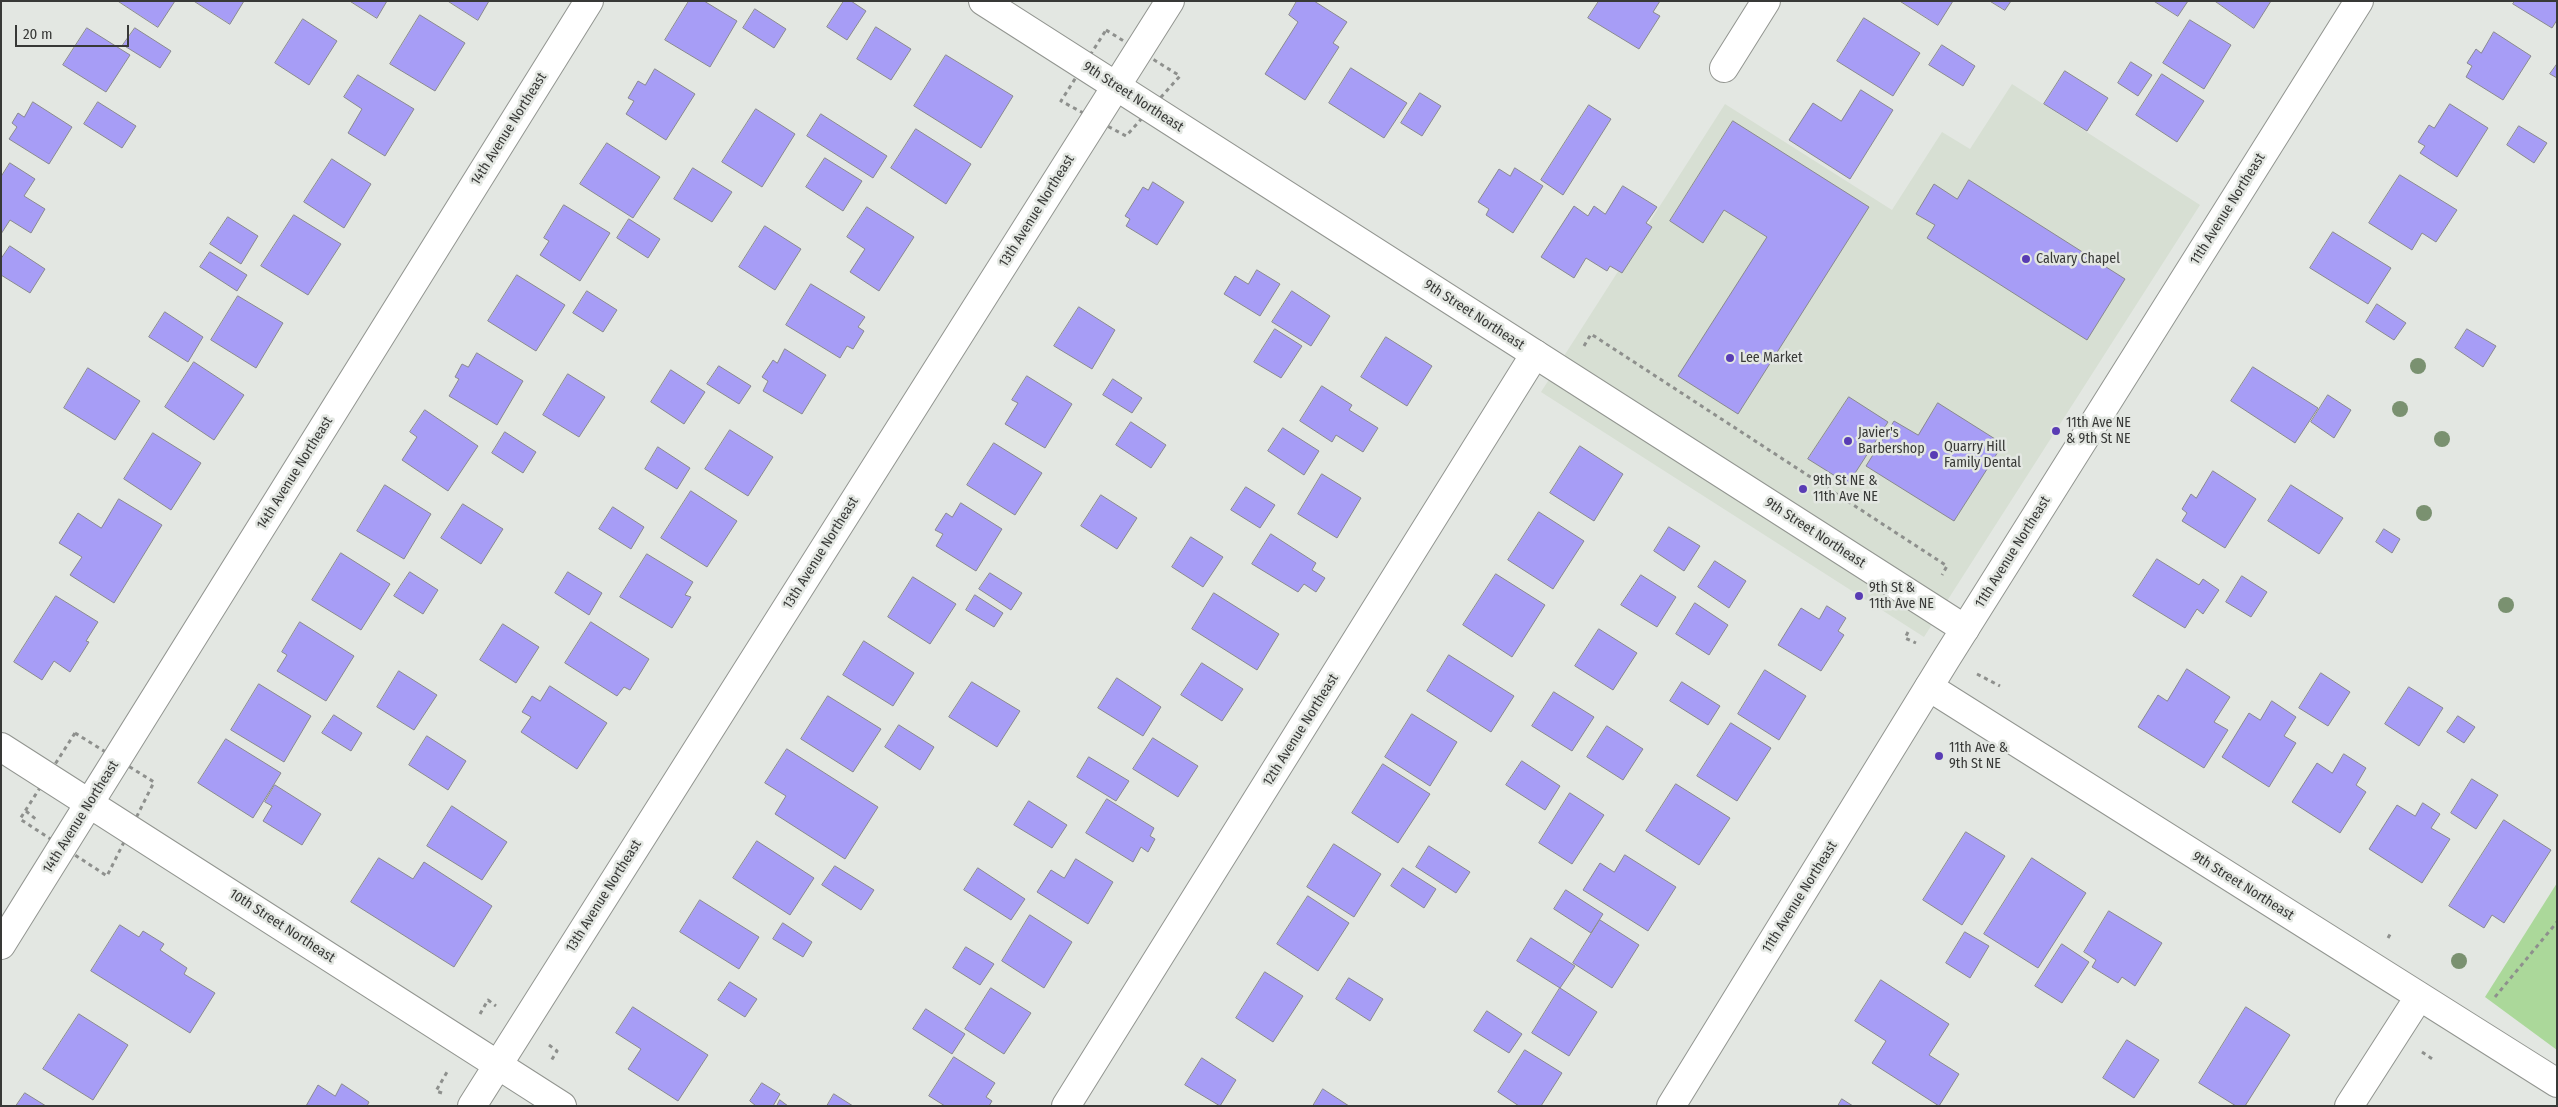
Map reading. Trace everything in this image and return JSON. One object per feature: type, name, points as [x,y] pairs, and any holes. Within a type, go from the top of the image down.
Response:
[{"type":"street","name":"14th Avenue Northeast","points":[[1,945],[589,1]]},
{"type":"street","name":"9th Street Northeast","points":[[983,1],[1965,629]]},
{"type":"street","name":"13th Avenue Northeast","points":[[472,1106],[1170,1]]},
{"type":"street","points":[[1724,68],[1766,1]]},
{"type":"street","name":"11th Avenue Northeast","points":[[1671,1106],[1965,629],[2359,1]]},
{"type":"street","name":"12th Avenue Northeast","points":[[1066,1106],[1535,354]]},
{"type":"street","name":"9th Street Northeast","points":[[1929,687],[2557,1083]]},
{"type":"street","name":"10th Street Northeast","points":[[1,747],[562,1106]]},
{"type":"street","points":[[2349,1106],[2419,996]]},
{"type":"path","points":[[1591,334],[1947,566]]},
{"type":"path","points":[[2495,997],[2557,922]]},
{"type":"shaded area","points":[[2012,84],[2200,205],[1924,637],[1541,392],[1725,104],[1892,210],[1942,132],[1970,149]]},
{"type":"green space","points":[[2557,883],[2557,1050],[2485,997]]},
{"type":"building","points":[[118,1],[175,1],[158,27]]},
{"type":"building","points":[[194,1],[244,1],[230,24]]},
{"type":"building","points":[[350,1],[387,1],[377,18]]},
{"type":"building","points":[[448,1],[489,1],[478,20]]},
{"type":"building","points":[[689,1],[704,1],[737,21],[710,67],[665,40]]},
{"type":"building","points":[[844,1],[851,1],[866,11],[847,40],[827,27]]},
{"type":"building","points":[[1297,1],[1314,1],[1347,22],[1333,43],[1339,47],[1305,100],[1265,74],[1298,22],[1289,15]]},
{"type":"building","points":[[1599,1],[1660,1],[1653,12],[1660,16],[1639,49],[1588,18]]},
{"type":"building","points":[[1900,1],[1953,1],[1938,25]]},
{"type":"building","points":[[1990,1],[2011,1],[2005,10]]},
{"type":"building","points":[[2154,1],[2188,1],[2178,16]]},
{"type":"building","points":[[2215,1],[2271,1],[2254,28]]},
{"type":"building","points":[[2515,1],[2557,1],[2557,20],[2552,28],[2513,4]]},
{"type":"building","points":[[755,9],[786,29],[774,48],[743,28]]},
{"type":"building","points":[[420,15],[465,43],[435,91],[390,64]]},
{"type":"building","points":[[1864,18],[1920,53],[1893,96],[1837,61]]},
{"type":"building","points":[[303,19],[337,41],[309,85],[275,63]]},
{"type":"building","points":[[2190,20],[2231,45],[2204,89],[2163,63]]},
{"type":"building","points":[[876,27],[911,49],[891,80],[857,59]]},
{"type":"building","points":[[87,28],[130,55],[106,92],[63,65]]},
{"type":"building","points":[[135,28],[171,51],[160,68],[123,45]]},
{"type":"building","points":[[2494,32],[2531,56],[2503,100],[2466,77],[2472,66],[2467,63],[2476,49],[2481,53]]},
{"type":"building","points":[[1942,45],[1975,66],[1963,86],[1929,65]]},
{"type":"building","points":[[946,55],[1013,96],[981,148],[914,106]]},
{"type":"building","points":[[2131,62],[2152,75],[2138,96],[2118,83]]},
{"type":"building","points":[[2557,64],[2557,78],[2550,74]]},
{"type":"building","points":[[1351,68],[1407,103],[1384,138],[1329,103]]},
{"type":"building","points":[[655,69],[695,94],[666,140],[626,114],[634,101],[628,98],[638,81],[645,85]]},
{"type":"building","points":[[2065,71],[2108,98],[2087,131],[2044,104]]},
{"type":"building","points":[[2162,74],[2204,101],[2177,142],[2136,115]]},
{"type":"building","points":[[358,75],[414,109],[385,156],[348,133],[362,109],[344,97]]},
{"type":"building","points":[[1861,90],[1893,110],[1850,179],[1789,140],[1813,103],[1841,121]]},
{"type":"building","points":[[1420,93],[1441,106],[1422,136],[1401,123]]},
{"type":"building","points":[[33,102],[72,127],[49,164],[9,139],[17,127],[12,123],[18,113],[24,117]]},
{"type":"building","points":[[98,102],[136,126],[122,148],[84,124]]},
{"type":"building","points":[[2450,104],[2488,128],[2457,177],[2420,153],[2425,146],[2418,142],[2429,125],[2434,128]]},
{"type":"building","points":[[1589,105],[1611,119],[1563,195],[1541,180]]},
{"type":"building","points":[[756,109],[795,134],[762,187],[722,162]]},
{"type":"building","points":[[821,114],[887,156],[873,178],[807,136]]},
{"type":"building","points":[[1733,121],[1869,207],[1738,414],[1678,376],[1767,237],[1724,210],[1703,243],[1670,221]]},
{"type":"building","points":[[2519,126],[2547,143],[2534,163],[2507,145]]},
{"type":"building","points":[[916,129],[971,164],[946,204],[891,168]]},
{"type":"building","points":[[607,143],[660,177],[633,218],[580,184]]},
{"type":"building","points":[[825,158],[862,181],[843,211],[806,187]]},
{"type":"building","points":[[332,159],[371,184],[344,228],[304,202]]},
{"type":"building","points":[[10,163],[35,179],[24,196],[45,209],[31,233],[10,220],[1,234],[1,177]]},
{"type":"building","points":[[693,168],[732,192],[712,222],[674,199]]},
{"type":"building","points":[[1515,168],[1543,186],[1513,233],[1486,215],[1489,209],[1478,202],[1499,169],[1510,176]]},
{"type":"building","points":[[2400,175],[2457,210],[2436,242],[2422,233],[2412,250],[2369,223]]},
{"type":"building","name":"Calvary Chapel","points":[[1969,180],[2125,279],[2087,340],[1927,238],[1935,225],[1916,214],[1934,184],[1957,199]]},
{"type":"building","points":[[1153,182],[1184,202],[1157,245],[1126,226],[1130,219],[1125,216],[1143,187],[1148,190]]},
{"type":"building","points":[[1623,186],[1657,207],[1646,223],[1652,227],[1622,273],[1610,266],[1607,271],[1586,258],[1574,278],[1541,257],[1574,206],[1588,216],[1594,206],[1605,214]]},
{"type":"building","points":[[564,205],[610,233],[580,281],[540,255],[549,241],[544,238]]},
{"type":"building","points":[[867,207],[914,237],[879,291],[850,272],[865,249],[847,237]]},
{"type":"building","points":[[294,215],[341,244],[308,295],[261,266]]},
{"type":"building","points":[[228,217],[258,236],[241,264],[210,244]]},
{"type":"building","points":[[629,219],[660,239],[648,258],[617,238]]},
{"type":"building","points":[[765,226],[801,249],[775,290],[739,267]]},
{"type":"building","points":[[2333,232],[2391,268],[2368,304],[2310,268]]},
{"type":"building","points":[[10,246],[45,269],[30,293],[1,275],[1,259]]},
{"type":"building","points":[[210,252],[247,275],[237,291],[200,267]]},
{"type":"building","points":[[1257,270],[1280,284],[1260,316],[1224,294],[1235,276],[1248,284]]},
{"type":"building","points":[[517,275],[565,305],[536,351],[488,321]]},
{"type":"building","points":[[811,284],[865,317],[858,327],[864,331],[853,349],[847,346],[840,358],[786,325]]},
{"type":"building","points":[[587,291],[617,310],[603,332],[573,313]]},
{"type":"building","points":[[1292,291],[1330,316],[1311,346],[1272,322]]},
{"type":"building","points":[[238,296],[283,323],[256,368],[211,340]]},
{"type":"building","points":[[2377,304],[2406,323],[2394,340],[2366,322]]},
{"type":"building","points":[[1079,307],[1115,330],[1092,369],[1054,346]]},
{"type":"building","points":[[165,312],[203,337],[188,362],[149,337]]},
{"type":"building","points":[[1275,329],[1302,346],[1281,378],[1254,362]]},
{"type":"building","points":[[2467,329],[2496,346],[2483,367],[2455,348]]},
{"type":"building","points":[[1386,337],[1432,366],[1407,406],[1361,377]]},
{"type":"building","points":[[785,349],[826,375],[802,414],[763,391],[768,381],[762,377],[773,360],[777,363]]},
{"type":"building","points":[[477,353],[523,381],[497,425],[449,396],[459,379],[455,377],[462,364],[468,367]]},
{"type":"building","points":[[194,362],[244,395],[214,440],[165,407]]},
{"type":"building","points":[[719,366],[751,386],[739,404],[707,384]]},
{"type":"building","points":[[2253,367],[2318,408],[2295,443],[2231,401]]},
{"type":"building","points":[[88,368],[140,401],[115,440],[64,408]]},
{"type":"building","points":[[671,370],[705,392],[684,424],[651,402]]},
{"type":"building","points":[[568,374],[605,397],[579,437],[543,415]]},
{"type":"building","points":[[1027,376],[1072,404],[1045,448],[1005,424],[1018,403],[1012,400]]},
{"type":"building","points":[[1113,379],[1142,398],[1132,413],[1103,395]]},
{"type":"building","points":[[1322,386],[1352,405],[1349,410],[1378,428],[1363,452],[1336,435],[1332,442],[1300,421]]},
{"type":"building","points":[[2328,395],[2351,410],[2334,438],[2311,422]]},
{"type":"building","name":"Javier's Barbershop","points":[[1849,397],[1888,422],[1848,484],[1808,459]]},
{"type":"building","name":"Quarry Hill Family Dental","points":[[1938,403],[2003,444],[1954,521],[1866,466],[1894,421],[1918,435]]},
{"type":"building","points":[[425,410],[478,446],[448,491],[402,460],[417,437],[410,432]]},
{"type":"building","points":[[1131,422],[1166,445],[1151,468],[1116,445]]},
{"type":"building","points":[[1283,428],[1319,451],[1304,475],[1268,451]]},
{"type":"building","points":[[730,430],[773,457],[748,496],[705,469]]},
{"type":"building","points":[[505,432],[536,452],[523,473],[492,453]]},
{"type":"building","points":[[153,433],[201,463],[171,510],[124,479]]},
{"type":"building","points":[[994,443],[1042,473],[1015,515],[967,485]]},
{"type":"building","points":[[1580,446],[1623,474],[1594,521],[1550,493]]},
{"type":"building","points":[[658,447],[690,468],[677,489],[645,469]]},
{"type":"building","points":[[2213,471],[2256,499],[2225,548],[2182,521],[2187,513],[2182,509],[2191,494],[2196,498]]},
{"type":"building","points":[[1322,474],[1361,498],[1337,538],[1298,514]]},
{"type":"building","points":[[385,485],[431,514],[404,559],[357,531]]},
{"type":"building","points":[[2291,485],[2343,518],[2319,554],[2268,521]]},
{"type":"building","points":[[1246,487],[1275,505],[1260,528],[1231,510]]},
{"type":"building","points":[[691,491],[737,521],[707,567],[661,538]]},
{"type":"building","points":[[1101,495],[1137,518],[1117,549],[1081,526]]},
{"type":"building","points":[[119,499],[162,525],[114,603],[70,575],[82,557],[59,543],[78,513],[101,528]]},
{"type":"building","points":[[961,503],[1002,529],[976,571],[936,546],[943,534],[935,530],[946,513],[952,517]]},
{"type":"building","points":[[463,504],[503,529],[481,564],[441,538]]},
{"type":"building","points":[[613,507],[644,527],[631,549],[599,529]]},
{"type":"building","points":[[1539,512],[1584,541],[1553,589],[1508,560]]},
{"type":"building","points":[[1669,527],[1700,546],[1684,571],[1654,551]]},
{"type":"building","points":[[2384,529],[2400,539],[2392,553],[2376,542]]},
{"type":"building","points":[[1271,534],[1316,563],[1312,570],[1325,578],[1316,592],[1304,584],[1298,592],[1252,564]]},
{"type":"building","points":[[1191,537],[1223,557],[1203,587],[1172,567]]},
{"type":"building","points":[[341,553],[390,584],[361,630],[312,600]]},
{"type":"building","points":[[647,554],[693,582],[685,595],[691,597],[672,628],[620,597]]},
{"type":"building","points":[[2157,559],[2199,585],[2203,579],[2219,590],[2203,614],[2197,609],[2185,628],[2133,596]]},
{"type":"building","points":[[1715,561],[1746,581],[1729,608],[1698,587]]},
{"type":"building","points":[[410,572],[438,590],[423,614],[394,596]]},
{"type":"building","points":[[568,572],[602,593],[589,615],[555,593]]},
{"type":"building","points":[[990,573],[1022,593],[1011,610],[979,589]]},
{"type":"building","points":[[1496,574],[1545,605],[1512,657],[1463,625]]},
{"type":"building","points":[[1641,575],[1676,597],[1657,627],[1621,605]]},
{"type":"building","points":[[2242,576],[2267,592],[2251,617],[2226,602]]},
{"type":"building","points":[[913,577],[956,604],[930,644],[888,617]]},
{"type":"building","points":[[1214,593],[1279,634],[1257,670],[1192,629]]},
{"type":"building","points":[[975,595],[1003,613],[994,627],[966,610]]},
{"type":"building","points":[[56,596],[98,622],[86,641],[89,642],[70,672],[54,661],[42,680],[14,662]]},
{"type":"building","points":[[1695,603],[1728,625],[1709,655],[1676,634]]},
{"type":"building","points":[[1827,606],[1846,618],[1838,631],[1844,635],[1821,671],[1778,645],[1801,608],[1819,619]]},
{"type":"building","points":[[300,622],[354,656],[326,701],[277,671],[287,655],[282,652]]},
{"type":"building","points":[[591,622],[649,659],[630,690],[624,687],[617,696],[565,663]]},
{"type":"building","points":[[503,624],[539,647],[516,683],[480,660]]},
{"type":"building","points":[[1599,629],[1637,653],[1613,690],[1575,666]]},
{"type":"building","points":[[864,641],[914,673],[893,706],[843,675]]},
{"type":"building","points":[[1449,655],[1514,696],[1491,732],[1427,691]]},
{"type":"building","points":[[1202,663],[1243,689],[1222,721],[1181,695]]},
{"type":"building","points":[[2187,669],[2230,697],[2214,722],[2228,730],[2204,768],[2138,727],[2158,695],[2167,701]]},
{"type":"building","points":[[1765,670],[1806,696],[1779,740],[1738,714]]},
{"type":"building","points":[[399,671],[437,695],[414,730],[377,707]]},
{"type":"building","points":[[2321,673],[2350,692],[2328,726],[2299,708]]},
{"type":"building","points":[[1117,678],[1161,707],[1143,736],[1098,708]]},
{"type":"building","points":[[972,682],[1020,711],[997,747],[949,717]]},
{"type":"building","points":[[1682,682],[1720,706],[1708,725],[1670,701]]},
{"type":"building","points":[[259,684],[311,716],[284,762],[231,730]]},
{"type":"building","points":[[550,686],[607,723],[577,769],[521,732],[531,717],[522,712],[532,696],[540,701]]},
{"type":"building","points":[[2409,687],[2443,708],[2419,746],[2385,724]]},
{"type":"building","points":[[1554,692],[1594,717],[1572,751],[1532,726]]},
{"type":"building","points":[[828,696],[881,729],[853,772],[801,739]]},
{"type":"building","points":[[2272,701],[2296,717],[2284,736],[2296,743],[2269,787],[2222,757],[2249,713],[2260,720]]},
{"type":"building","points":[[1412,714],[1457,742],[1430,786],[1385,757]]},
{"type":"building","points":[[334,715],[362,733],[351,751],[322,733]]},
{"type":"building","points":[[2458,716],[2475,727],[2464,743],[2447,732]]},
{"type":"building","points":[[1731,723],[1771,748],[1737,801],[1697,776]]},
{"type":"building","points":[[899,725],[934,747],[920,770],[885,747]]},
{"type":"building","points":[[1607,726],[1643,749],[1623,780],[1587,757]]},
{"type":"building","points":[[427,736],[466,761],[448,790],[409,765]]},
{"type":"building","points":[[1153,738],[1198,766],[1178,797],[1133,769]]},
{"type":"building","points":[[226,739],[281,773],[253,818],[198,783]]},
{"type":"building","points":[[787,749],[878,807],[845,859],[775,814],[786,796],[765,783]]},
{"type":"building","points":[[2344,754],[2366,768],[2356,785],[2366,792],[2340,833],[2292,802],[2317,763],[2332,773]]},
{"type":"building","points":[[1089,757],[1129,781],[1116,801],[1077,777]]},
{"type":"building","points":[[1522,761],[1560,786],[1545,810],[1506,785]]},
{"type":"building","points":[[1383,764],[1430,794],[1398,843],[1352,813]]},
{"type":"building","points":[[2472,779],[2498,795],[2476,829],[2451,813]]},
{"type":"building","points":[[1676,784],[1730,818],[1699,865],[1646,831]]},
{"type":"building","points":[[275,785],[321,814],[302,845],[263,821],[272,806],[265,802]]},
{"type":"building","points":[[1570,793],[1604,815],[1572,864],[1539,843]]},
{"type":"building","points":[[1107,799],[1154,828],[1150,836],[1155,839],[1148,852],[1141,847],[1133,862],[1086,833]]},
{"type":"building","points":[[1029,801],[1067,825],[1052,848],[1014,825]]},
{"type":"building","points":[[2423,803],[2440,814],[2431,828],[2450,839],[2422,883],[2369,849],[2397,805],[2415,816]]},
{"type":"building","points":[[452,806],[507,842],[482,880],[427,846]]},
{"type":"building","points":[[2504,820],[2551,850],[2504,923],[2492,915],[2484,928],[2449,906]]},
{"type":"building","points":[[1966,832],[2005,856],[1962,925],[1923,900]]},
{"type":"building","points":[[757,841],[814,878],[790,915],[733,878]]},
{"type":"building","points":[[1334,844],[1381,874],[1354,917],[1307,887]]},
{"type":"building","points":[[1429,846],[1470,872],[1456,893],[1416,867]]},
{"type":"building","points":[[1625,855],[1676,887],[1648,931],[1583,890],[1600,863],[1614,872]]},
{"type":"building","points":[[379,858],[413,879],[424,862],[492,906],[454,967],[351,902]]},
{"type":"building","points":[[2032,858],[2086,893],[2038,968],[1984,934]]},
{"type":"building","points":[[1076,859],[1113,882],[1088,924],[1037,892],[1051,870],[1064,878]]},
{"type":"building","points":[[835,866],[874,890],[861,910],[822,885]]},
{"type":"building","points":[[978,868],[1025,899],[1011,920],[964,890]]},
{"type":"building","points":[[1403,868],[1436,889],[1424,908],[1391,886]]},
{"type":"building","points":[[1566,890],[1603,914],[1591,933],[1554,909]]},
{"type":"building","points":[[1308,896],[1349,923],[1318,971],[1277,944]]},
{"type":"building","points":[[700,900],[759,937],[739,969],[680,932]]},
{"type":"building","points":[[2109,911],[2162,943],[2135,986],[2122,977],[2118,983],[2092,967],[2096,960],[2084,952]]},
{"type":"building","points":[[1030,915],[1072,942],[1044,988],[1002,961]]},
{"type":"building","points":[[1600,920],[1639,945],[1612,988],[1573,963]]},
{"type":"building","points":[[783,923],[812,942],[803,957],[773,939]]},
{"type":"building","points":[[120,925],[139,937],[143,931],[164,944],[160,950],[187,968],[184,974],[215,993],[190,1033],[91,971]]},
{"type":"building","points":[[1965,932],[1989,946],[1970,978],[1946,963]]},
{"type":"building","points":[[1531,938],[1575,966],[1560,988],[1517,961]]},
{"type":"building","points":[[2062,944],[2089,962],[2062,1003],[2035,986]]},
{"type":"building","points":[[966,947],[994,964],[980,985],[953,968]]},
{"type":"building","points":[[1265,972],[1303,996],[1273,1042],[1236,1018]]},
{"type":"building","points":[[1349,978],[1383,999],[1370,1021],[1336,999]]},
{"type":"building","points":[[1881,980],[1949,1024],[1929,1055],[1959,1074],[1939,1106],[1872,1063],[1886,1041],[1855,1021]]},
{"type":"building","points":[[730,982],[757,999],[745,1017],[718,1000]]},
{"type":"building","points":[[991,988],[1031,1013],[1004,1054],[965,1029]]},
{"type":"building","points":[[1560,988],[1597,1012],[1569,1056],[1532,1033]]},
{"type":"building","points":[[633,1007],[708,1055],[678,1101],[628,1069],[641,1049],[616,1033]]},
{"type":"building","points":[[2246,1007],[2290,1035],[2245,1106],[2236,1106],[2199,1083]]},
{"type":"building","points":[[926,1009],[965,1034],[952,1054],[913,1029]]},
{"type":"building","points":[[1487,1011],[1522,1034],[1509,1053],[1474,1031]]},
{"type":"building","points":[[79,1014],[128,1045],[93,1100],[43,1069]]},
{"type":"building","points":[[2127,1040],[2159,1060],[2134,1098],[2103,1078]]},
{"type":"building","points":[[1525,1050],[1562,1073],[1541,1106],[1519,1106],[1498,1092]]},
{"type":"building","points":[[954,1057],[995,1083],[986,1097],[992,1101],[989,1106],[945,1106],[929,1096]]},
{"type":"building","points":[[1202,1058],[1236,1080],[1220,1106],[1185,1085]]},
{"type":"building","points":[[762,1083],[780,1094],[773,1106],[756,1106],[750,1101]]},
{"type":"building","points":[[342,1084],[369,1102],[367,1106],[306,1106],[318,1085],[335,1096]]},
{"type":"building","points":[[1323,1089],[1349,1106],[1313,1106]]},
{"type":"building","points":[[25,1093],[46,1106],[16,1106]]},
{"type":"building","points":[[834,1094],[853,1106],[827,1106]]},
{"type":"building","points":[[1842,1099],[1853,1106],[1838,1106]]},
{"type":"building","points":[[780,1100],[788,1106],[777,1106]]},
{"type":"place","name":"Calvary Chapel","points":[[2026,259]]},
{"type":"place","name":"Lee Market","points":[[1730,358]]},
{"type":"place","name":"11th Ave NE & 9th St NE","points":[[2056,431]]},
{"type":"place","name":"Javier's Barbershop","points":[[1848,441]]},
{"type":"place","name":"Quarry Hill Family Dental","points":[[1934,455]]},
{"type":"place","name":"9th St NE & 11th Ave NE","points":[[1803,489]]},
{"type":"place","name":"9th St & 11th Ave NE","points":[[1859,596]]},
{"type":"place","name":"11th Ave & 9th St NE","points":[[1939,756]]}]
